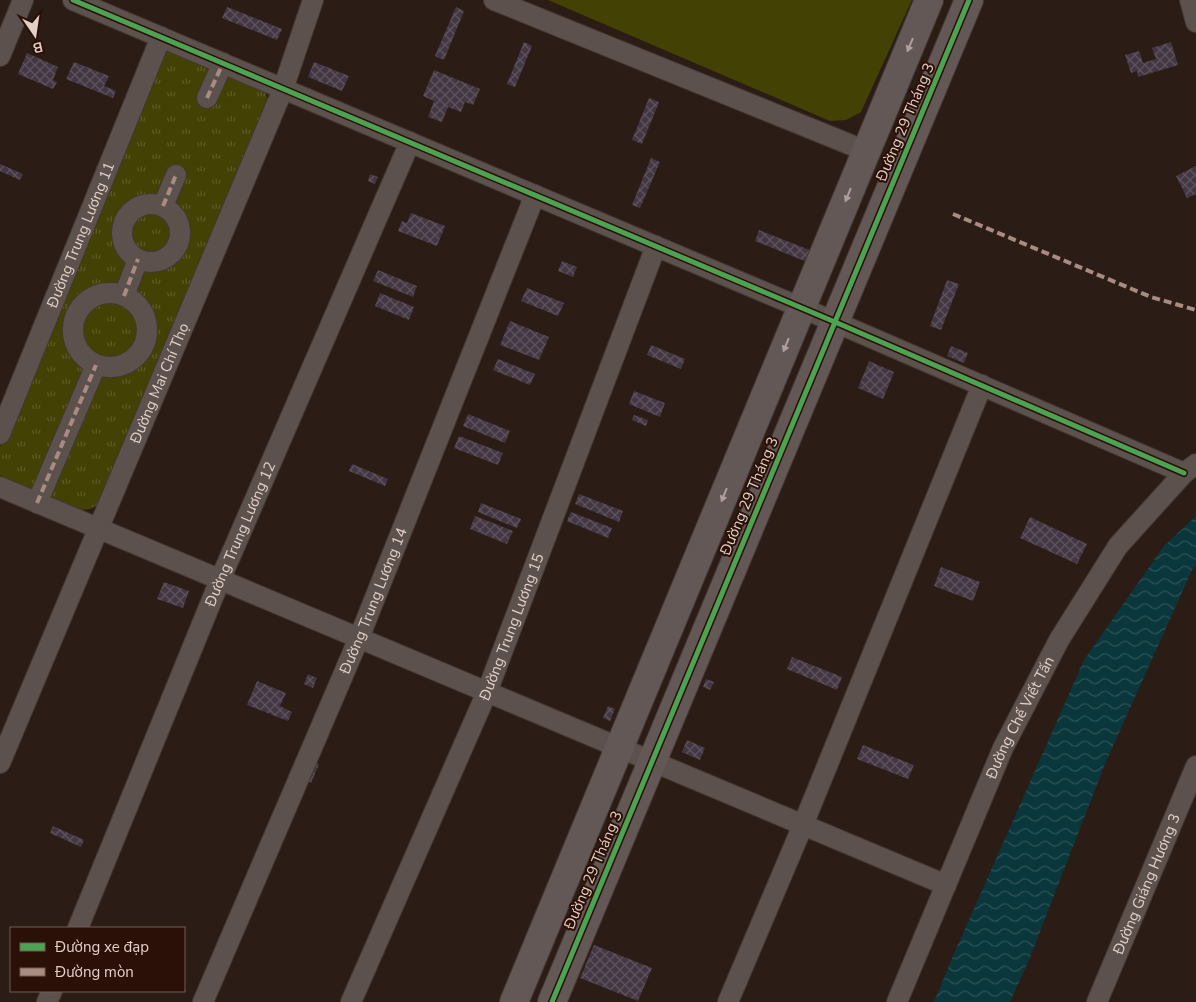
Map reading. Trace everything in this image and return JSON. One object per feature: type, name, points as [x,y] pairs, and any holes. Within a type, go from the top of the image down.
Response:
[{"type":"street","points":[[0,56],[23,0]]},
{"type":"street","points":[[73,0],[982,385],[1190,469]]},
{"type":"street","name":"Đường Mai Chí Thọ","points":[[0,763],[284,89],[313,0]]},
{"type":"street","points":[[494,0],[866,151]]},
{"type":"street","name":"Đường 29 Tháng 3","points":[[514,1002],[929,0]]},
{"type":"street","name":"Đường 29 Tháng 3","points":[[552,1002],[969,0]]},
{"type":"street","points":[[1190,0],[1196,22]]},
{"type":"street","name":"Đường Trung Lương 11","points":[[0,434],[161,37]]},
{"type":"street","points":[[207,98],[223,63]]},
{"type":"street","name":"Đường Trung Lương 12","points":[[78,927],[220,580],[410,142]]},
{"type":"street","points":[[163,206],[176,175]]},
{"type":"street","name":"Đường Trung Lương 14","points":[[203,1002],[359,638],[535,195]]},
{"type":"street","points":[[152,204],[163,206],[173,214],[179,224],[180,236],[176,248],[162,260],[150,262],[138,259],[129,252],[123,241],[123,223],[130,213],[139,206],[152,204]]},
{"type":"street","name":"Đường Trung Lương 15","points":[[351,1002],[487,692],[656,246]]},
{"type":"street","points":[[124,296],[138,259]]},
{"type":"street","points":[[104,294],[124,296],[134,302],[145,319],[147,330],[142,350],[126,364],[116,367],[96,365],[86,359],[74,342],[72,331],[78,311],[94,297],[104,294]]},
{"type":"street","points":[[37,503],[96,365]]},
{"type":"street","points":[[728,1002],[803,825],[982,385]]},
{"type":"street","name":"Đường Chế Viết Tấn","points":[[897,1002],[1003,748],[1059,640],[1118,546],[1190,469]]},
{"type":"street","points":[[0,487],[946,885]]},
{"type":"street","name":"Đường Giáng Hương 3","points":[[1097,1002],[1196,766]]},
{"type":"green space","points":[[548,0],[912,0],[861,112],[846,120],[830,121]]},
{"type":"green space","points":[[180,51],[264,89],[267,98],[265,107],[98,505],[90,509],[79,510],[5,479],[0,475],[0,447],[158,63],[167,52]]},
{"type":"water","points":[[1196,516],[1196,566],[1192,570],[1105,764],[1029,960],[1010,1002],[934,1002],[1084,660],[1164,546]]},
{"type":"building","points":[[227,7],[282,29],[277,40],[222,18]]},
{"type":"building","points":[[456,7],[464,11],[444,60],[435,56]]},
{"type":"building","points":[[524,42],[532,46],[515,87],[507,84]]},
{"type":"building","points":[[1171,42],[1178,65],[1138,77],[1137,71],[1131,73],[1125,55],[1139,51],[1143,63],[1156,59],[1152,48]]},
{"type":"building","points":[[27,53],[58,67],[53,80],[57,82],[53,89],[18,74]]},
{"type":"building","points":[[74,62],[109,76],[104,86],[116,91],[113,98],[66,79]]},
{"type":"building","points":[[314,62],[349,76],[342,91],[308,77]]},
{"type":"building","points":[[434,70],[480,89],[473,105],[465,102],[461,112],[448,107],[442,122],[428,117],[434,101],[423,96]]},
{"type":"building","points":[[649,98],[659,102],[642,144],[632,140]]},
{"type":"building","points":[[651,158],[660,162],[640,208],[632,205]]},
{"type":"building","points":[[0,164],[23,174],[20,180],[0,171]]},
{"type":"building","points":[[1196,166],[1196,194],[1187,198],[1176,176]]},
{"type":"building","points":[[370,174],[378,177],[375,184],[368,181]]},
{"type":"building","points":[[411,213],[445,226],[437,246],[398,231],[402,221],[407,223]]},
{"type":"building","points":[[759,230],[812,251],[807,262],[755,241]]},
{"type":"building","points":[[562,261],[577,267],[573,277],[558,271]]},
{"type":"building","points":[[378,270],[417,286],[413,297],[373,281]]},
{"type":"building","points":[[947,280],[959,284],[941,330],[930,326]]},
{"type":"building","points":[[527,288],[564,303],[558,316],[521,301]]},
{"type":"building","points":[[380,293],[414,307],[409,320],[375,306]]},
{"type":"building","points":[[510,321],[549,337],[539,360],[500,345]]},
{"type":"building","points":[[651,345],[685,359],[681,369],[647,355]]},
{"type":"building","points":[[951,346],[968,353],[964,363],[947,356]]},
{"type":"building","points":[[498,359],[535,374],[530,385],[493,370]]},
{"type":"building","points":[[869,361],[894,372],[883,399],[858,388]]},
{"type":"building","points":[[634,391],[665,403],[660,417],[629,404]]},
{"type":"building","points":[[468,414],[510,431],[505,443],[463,426]]},
{"type":"building","points":[[634,415],[648,420],[646,426],[632,420]]},
{"type":"building","points":[[459,436],[503,453],[498,465],[454,448]]},
{"type":"building","points":[[352,464],[388,479],[385,486],[349,471]]},
{"type":"building","points":[[579,494],[623,511],[619,522],[575,504]]},
{"type":"building","points":[[481,503],[521,519],[517,528],[478,512]]},
{"type":"building","points":[[571,512],[612,528],[608,538],[567,521]]},
{"type":"building","points":[[475,516],[513,531],[507,544],[470,529]]},
{"type":"building","points":[[1030,517],[1087,544],[1077,564],[1020,538]]},
{"type":"building","points":[[941,567],[980,582],[973,601],[934,586]]},
{"type":"building","points":[[164,582],[189,591],[183,608],[157,599]]},
{"type":"building","points":[[792,657],[842,677],[837,690],[787,669]]},
{"type":"building","points":[[308,674],[317,678],[313,688],[304,684]]},
{"type":"building","points":[[706,679],[714,682],[710,690],[703,687]]},
{"type":"building","points":[[257,681],[286,693],[280,706],[292,712],[288,721],[247,705]]},
{"type":"building","points":[[608,706],[615,709],[610,721],[603,718]]},
{"type":"building","points":[[687,740],[705,748],[700,760],[682,752]]},
{"type":"building","points":[[863,745],[914,765],[908,779],[857,759]]},
{"type":"building","points":[[312,761],[319,764],[311,783],[304,780]]},
{"type":"building","points":[[53,826],[84,840],[81,847],[50,833]]},
{"type":"building","points":[[594,945],[652,968],[638,1001],[580,978]]},
{"type":"marked path","points":[[207,98],[223,63]]},
{"type":"marked path","points":[[163,206],[176,175]]},
{"type":"marked path","points":[[953,214],[1151,297],[1196,310]]},
{"type":"marked path","points":[[124,296],[138,259]]},
{"type":"marked path","points":[[37,503],[96,365]]},
{"type":"cycle path","points":[[73,0],[835,322],[1184,473]]},
{"type":"cycle path","points":[[552,1002],[969,0]]}]
